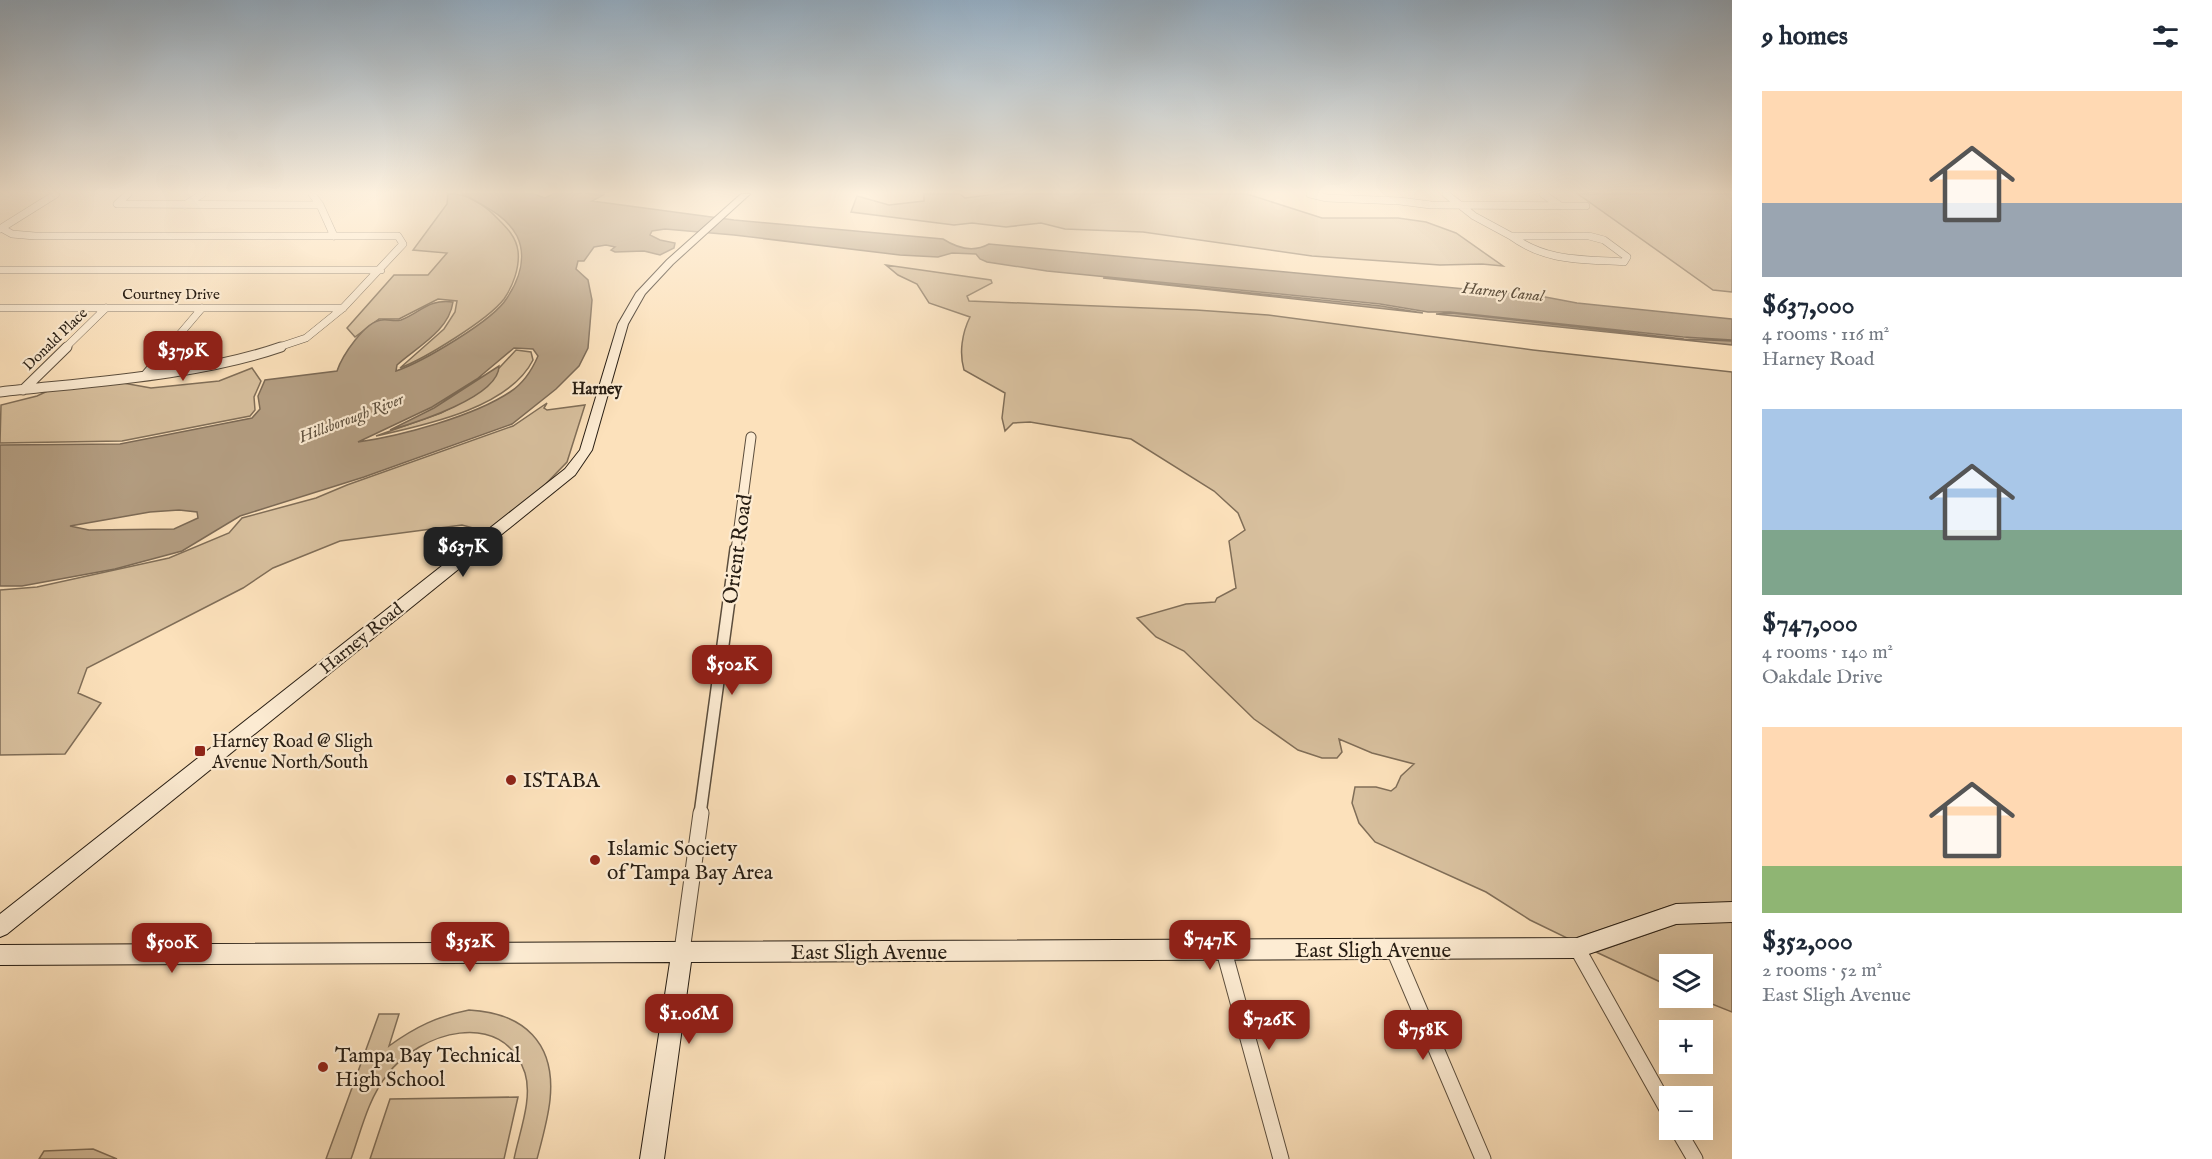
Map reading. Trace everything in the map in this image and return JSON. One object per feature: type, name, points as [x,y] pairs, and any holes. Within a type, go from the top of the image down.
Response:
[{"type":"street","points":[[0,392],[146,375],[249,357],[306,338],[343,308],[400,248]]},
{"type":"street","name":"Harney Road","points":[[0,927],[570,472],[586,450],[623,324],[641,293],[687,248]]},
{"type":"street","points":[[1527,248],[1550,256],[1624,262],[1627,257],[1615,248]]},
{"type":"street","points":[[0,270],[381,270]]},
{"type":"street","name":"Courtney Drive","points":[[0,308],[343,308]]},
{"type":"street","name":"Donald Place","points":[[23,390],[106,308]]},
{"type":"street","points":[[146,375],[202,308]]},
{"type":"street","name":"Orient Road","points":[[652,1159],[751,437]]},
{"type":"street","name":"East Sligh Avenue","points":[[0,955],[1576,948],[1676,914],[1732,912]]},
{"type":"street","points":[[1576,948],[1659,1095]]},
{"type":"street","points":[[1394,950],[1484,1159]]},
{"type":"street","points":[[1224,951],[1281,1159]]},
{"type":"street","points":[[1684,1140],[1695,1159]]},
{"type":"shaded area","points":[[414,248],[517,248],[518,263],[510,288],[496,308],[439,348],[400,368],[444,329],[455,312],[457,301],[438,299],[399,319],[379,319],[355,337],[347,328],[394,275],[428,275],[447,253],[413,250]]},
{"type":"shaded area","points":[[1256,248],[1477,248],[1503,266],[1440,265],[1312,256]]},
{"type":"shaded area","points":[[1654,248],[1732,248],[1732,292],[1713,290]]},
{"type":"shaded area","points":[[886,265],[991,280],[992,283],[967,296],[969,301],[1268,315],[1533,350],[1732,372],[1732,904],[1670,906],[1571,940],[1530,920],[1486,892],[1375,842],[1359,823],[1352,803],[1355,787],[1376,787],[1391,791],[1396,787],[1401,776],[1414,764],[1372,753],[1339,739],[1342,752],[1337,758],[1322,758],[1298,750],[1254,719],[1184,651],[1156,637],[1137,618],[1186,604],[1215,602],[1217,598],[1236,588],[1229,541],[1245,530],[1238,513],[1214,491],[1131,439],[1030,422],[1013,423],[1005,431],[1002,418],[1005,393],[964,370],[962,343],[970,317],[929,303],[917,284],[898,275]]},
{"type":"shaded area","points":[[516,350],[531,352],[533,360],[521,377],[505,391],[464,412],[376,436],[441,413],[472,397]]},
{"type":"shaded area","points":[[252,368],[261,381],[254,397],[255,410],[250,416],[122,441],[0,443],[1,405],[37,396],[54,388],[123,383],[151,388],[219,381]]},
{"type":"shaded area","points":[[547,403],[544,408],[547,410],[585,405],[567,462],[535,495],[488,532],[462,525],[340,541],[273,568],[243,588],[87,668],[78,693],[101,703],[65,754],[0,755],[0,590],[37,587],[169,558],[229,533],[242,518],[316,498],[513,426]]},
{"type":"shaded area","points":[[1732,920],[1732,1012],[1713,1004],[1713,954],[1659,954],[1659,981],[1596,952],[1682,922]]},
{"type":"shaded area","points":[[469,1010],[506,1017],[532,1035],[542,1047],[548,1062],[550,1100],[537,1159],[514,1159],[526,1105],[527,1083],[525,1073],[514,1052],[499,1039],[480,1033],[460,1033],[439,1038],[419,1047],[401,1060],[380,1084],[351,1159],[326,1159],[379,1014],[399,1014],[389,1046],[427,1023]]},
{"type":"shaded area","points":[[518,1097],[504,1159],[370,1159],[390,1099]]},
{"type":"shaded area","points":[[93,1149],[117,1159],[39,1159],[44,1151]]},
{"type":"water","name":"Hillsborough River","points":[[521,248],[593,248],[584,261],[578,261],[576,269],[588,280],[592,300],[588,348],[579,366],[556,389],[512,424],[364,477],[240,516],[182,551],[115,569],[22,586],[0,586],[0,445],[120,444],[252,418],[260,409],[258,396],[265,380],[337,371],[355,340],[368,326],[385,320],[401,320],[437,302],[453,302],[439,330],[397,365],[396,371],[456,340],[499,307],[515,284],[520,268]],"holes":[[[514,348],[533,349],[538,356],[527,376],[519,385],[495,401],[437,424],[358,442],[432,407],[477,379]],[[179,510],[197,512],[198,518],[174,529],[89,530],[70,526],[150,512]]]},
{"type":"water","points":[[614,248],[674,248],[660,255],[644,251],[615,252],[611,250]]},
{"type":"water","points":[[843,248],[1032,248],[1540,296],[1577,303],[1732,319],[1732,340],[1683,337],[1450,312],[1428,312],[1380,304],[1047,271],[987,262],[976,254],[952,253],[938,257]]},
{"type":"water","points":[[1103,278],[1381,306],[1423,313]]},
{"type":"water","points":[[1452,313],[1684,339],[1732,341],[1732,345],[1436,314]]},
{"type":"water","points":[[499,366],[495,377],[471,398],[435,415],[390,430],[434,408]]},
{"type":"place","name":"Harney Road @ Sligh Avenue North/South","points":[[200,751]]},
{"type":"place","name":"ISTABA","points":[[511,780]]},
{"type":"place","name":"Islamic Society of Tampa Bay Area","points":[[595,860]]},
{"type":"place","name":"Tampa Bay Technical High School","points":[[323,1067]]},
{"type":"district","name":"Harney","points":[[597,388]]},
{"type":"water label","name":"Harney Canal","points":[[1503,291]]}]
